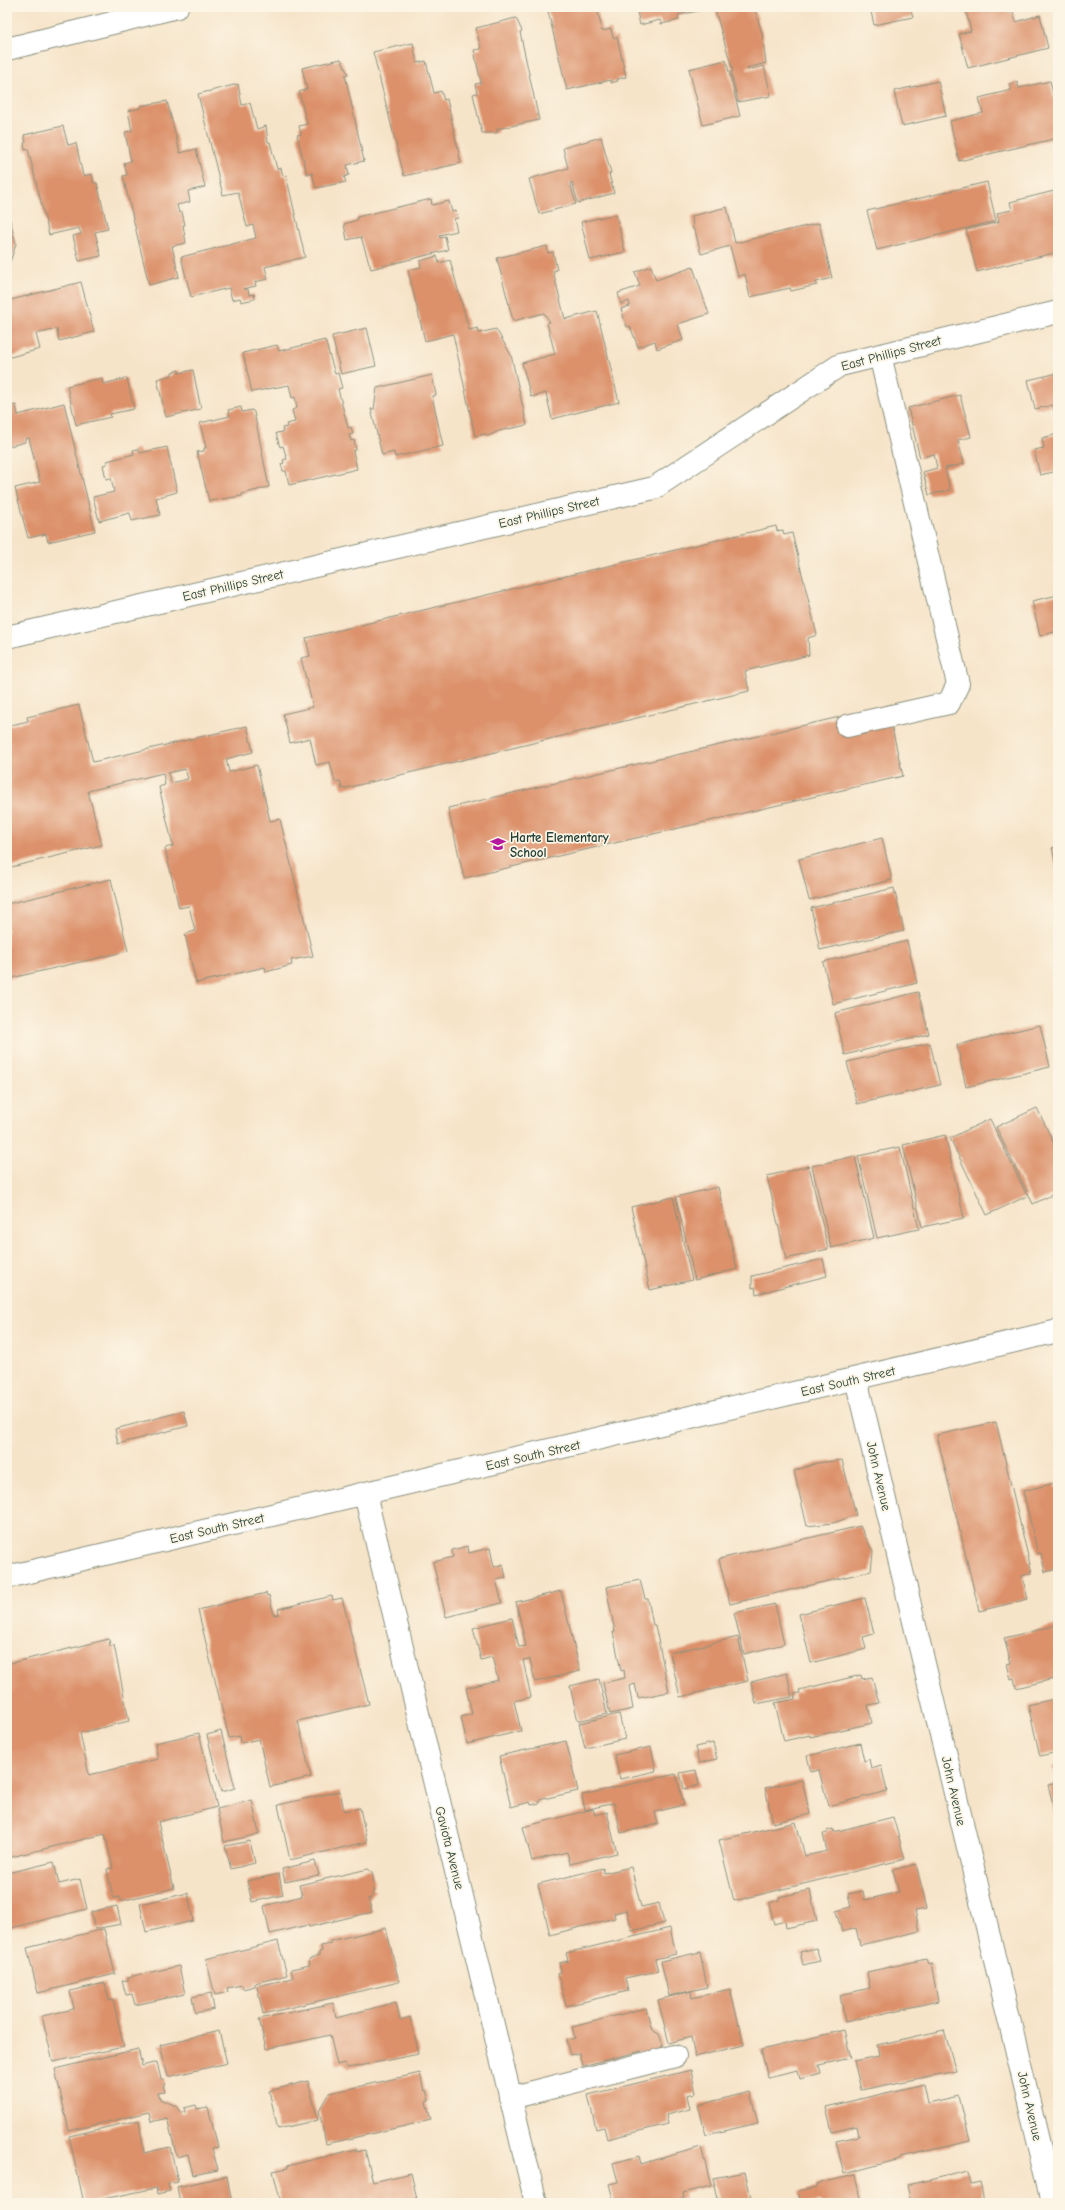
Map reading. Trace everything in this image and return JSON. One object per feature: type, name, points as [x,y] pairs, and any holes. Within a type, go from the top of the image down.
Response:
[{"type":"street","points":[[7,49],[177,7]]},
{"type":"street","name":"East Phillips Street","points":[[7,637],[654,488],[840,365],[1058,312]]},
{"type":"street","points":[[847,726],[949,703],[958,684],[880,355]]},
{"type":"street","name":"East South Street","points":[[7,1577],[1058,1331]]},
{"type":"street","name":"John Avenue","points":[[856,1379],[1053,2203]]},
{"type":"street","name":"Gaviota Avenue","points":[[365,1494],[536,2203]]},
{"type":"street","points":[[510,2098],[675,2056]]},
{"type":"building","points":[[547,7],[597,7],[602,31],[611,29],[613,38],[617,37],[626,77],[617,79],[618,81],[611,83],[611,80],[567,90]]},
{"type":"building","points":[[636,7],[697,7],[698,11],[678,15],[679,20],[661,24],[660,20],[640,25]]},
{"type":"building","points":[[714,7],[754,7],[762,33],[766,63],[747,68],[748,70],[764,66],[771,96],[738,102],[731,72],[733,71]]},
{"type":"building","points":[[870,7],[910,7],[913,17],[874,25]]},
{"type":"building","points":[[965,7],[1007,7],[1008,13],[1013,12],[1016,22],[1040,15],[1048,48],[968,68],[959,34],[971,31]]},
{"type":"building","points":[[516,18],[522,31],[520,32],[539,120],[497,129],[497,133],[482,133],[473,94],[477,93],[475,84],[481,83],[474,50],[481,49],[476,28]]},
{"type":"building","points":[[413,43],[417,63],[426,61],[434,93],[441,91],[444,100],[447,99],[461,163],[404,176],[373,52]]},
{"type":"building","points":[[341,59],[348,74],[345,75],[364,161],[347,165],[349,175],[344,177],[346,182],[316,188],[312,173],[307,174],[297,135],[301,134],[299,126],[307,124],[299,92],[307,89],[302,68]]},
{"type":"building","points":[[726,60],[740,116],[703,125],[689,69]]},
{"type":"building","points":[[938,81],[946,116],[902,126],[894,91]]},
{"type":"building","points":[[1050,81],[1058,115],[1058,138],[959,161],[950,121],[983,113],[979,98],[1011,90],[1009,84],[1017,82],[1019,88]]},
{"type":"building","points":[[238,84],[242,105],[250,103],[257,129],[266,126],[268,142],[270,142],[277,169],[281,168],[283,176],[286,175],[305,257],[265,267],[268,279],[255,282],[256,286],[243,289],[248,289],[249,295],[254,294],[255,299],[241,302],[240,298],[232,300],[229,288],[191,297],[181,257],[256,238],[253,225],[247,227],[238,192],[223,195],[198,94]]},
{"type":"building","points":[[167,101],[180,153],[196,149],[205,187],[188,191],[190,202],[177,205],[179,213],[182,212],[185,225],[183,225],[186,243],[172,246],[179,277],[149,285],[123,176],[127,175],[124,163],[131,161],[125,132],[132,131],[128,111],[140,108],[140,106]]},
{"type":"building","points":[[63,126],[68,145],[76,143],[83,176],[92,174],[94,183],[97,183],[108,229],[95,232],[101,256],[79,261],[73,236],[81,234],[79,228],[49,235],[28,149],[25,150],[24,143],[26,142],[24,135]]},
{"type":"building","points":[[601,137],[611,173],[609,174],[614,193],[578,203],[572,182],[570,183],[576,204],[539,214],[529,179],[568,168],[563,148]]},
{"type":"building","points":[[987,182],[996,221],[877,250],[867,211]]},
{"type":"building","points":[[1058,190],[1058,252],[977,272],[966,230],[999,222],[997,213],[1012,210],[1010,202]]},
{"type":"building","points":[[431,199],[432,205],[449,201],[452,212],[456,211],[458,218],[454,219],[457,231],[439,235],[440,238],[445,236],[448,250],[371,269],[361,237],[347,240],[344,224],[357,220],[357,217]]},
{"type":"building","points":[[727,207],[735,243],[819,223],[832,278],[816,282],[817,285],[791,291],[790,288],[750,297],[745,274],[738,277],[730,246],[701,254],[695,230],[693,230],[692,216]]},
{"type":"building","points":[[7,209],[16,244],[10,262],[7,263]]},
{"type":"building","points":[[616,214],[625,252],[590,260],[581,222]]},
{"type":"building","points":[[547,246],[548,253],[553,252],[557,270],[553,271],[565,319],[597,311],[619,402],[552,419],[546,393],[531,397],[522,363],[555,354],[547,323],[550,322],[544,313],[513,321],[497,258]]},
{"type":"building","points":[[437,256],[439,263],[450,260],[469,330],[478,328],[479,333],[496,329],[511,355],[527,425],[499,431],[488,436],[485,434],[475,436],[453,334],[425,341],[408,270],[421,267],[420,261]]},
{"type":"building","points":[[651,266],[656,280],[693,267],[709,314],[678,324],[683,340],[657,349],[655,341],[638,347],[630,326],[627,327],[621,309],[630,306],[629,301],[621,304],[618,293],[640,286],[635,272]]},
{"type":"building","points":[[81,282],[94,332],[59,341],[57,329],[36,334],[40,349],[7,358],[7,301]]},
{"type":"building","points":[[367,328],[376,366],[341,374],[332,336]]},
{"type":"building","points":[[325,340],[335,374],[338,373],[342,388],[338,389],[348,428],[351,427],[353,434],[349,435],[351,441],[354,440],[356,450],[353,451],[357,469],[289,485],[286,471],[283,471],[281,464],[284,463],[283,460],[287,459],[283,446],[280,447],[276,433],[283,432],[282,428],[287,427],[286,424],[295,422],[292,410],[297,408],[295,397],[292,398],[289,385],[252,392],[243,353],[277,345],[279,351]]},
{"type":"building","points":[[179,370],[179,373],[193,370],[201,409],[166,417],[157,379],[172,375],[172,372]]},
{"type":"building","points":[[1058,373],[1057,426],[1053,405],[1035,409],[1028,380]]},
{"type":"building","points":[[432,375],[436,395],[432,396],[443,446],[395,457],[394,452],[382,455],[371,409],[374,409],[377,388]]},
{"type":"building","points":[[102,378],[103,384],[127,378],[134,409],[110,414],[111,417],[76,425],[67,386]]},
{"type":"building","points":[[960,395],[971,437],[958,440],[964,464],[945,468],[950,490],[929,495],[923,472],[937,468],[934,454],[920,458],[908,408]]},
{"type":"building","points":[[64,403],[95,531],[48,542],[46,534],[28,538],[15,488],[40,482],[29,438],[25,439],[25,442],[7,447],[7,407],[16,405],[18,415]]},
{"type":"building","points":[[241,407],[242,412],[252,410],[254,412],[269,487],[242,494],[242,496],[209,501],[197,452],[204,451],[204,448],[206,448],[200,423],[230,416],[228,410]]},
{"type":"building","points":[[1058,434],[1058,471],[1040,475],[1034,450],[1044,448],[1042,438]]},
{"type":"building","points":[[167,447],[177,492],[156,498],[160,515],[132,521],[130,513],[99,521],[93,497],[114,492],[111,478],[106,479],[103,465],[107,464],[107,461],[134,454],[133,450],[138,449],[140,453]]},
{"type":"building","points":[[776,526],[777,531],[783,530],[784,535],[792,533],[817,635],[808,638],[809,655],[745,671],[749,691],[342,789],[340,781],[335,782],[330,762],[316,765],[310,738],[290,743],[283,714],[313,707],[301,658],[310,656],[306,638]]},
{"type":"building","points":[[1058,595],[1058,631],[1040,636],[1032,601]]},
{"type":"building","points":[[79,705],[93,762],[247,726],[253,752],[226,759],[229,772],[257,765],[270,821],[280,819],[313,956],[291,960],[292,965],[266,972],[265,967],[196,983],[185,934],[195,931],[189,906],[179,908],[165,848],[173,846],[159,787],[165,785],[163,773],[88,791],[102,845],[7,868],[7,726],[28,721],[27,717]],"holes":[[[185,769],[188,779],[171,783],[168,773]]]},
{"type":"building","points":[[887,706],[903,776],[464,878],[448,808]]},
{"type":"building","points":[[882,838],[892,880],[809,900],[799,859]]},
{"type":"building","points":[[1058,847],[1058,870],[1057,870],[1052,848]]},
{"type":"building","points":[[111,879],[128,951],[7,979],[7,904]]},
{"type":"building","points":[[894,888],[904,931],[820,950],[811,908]]},
{"type":"building","points":[[907,941],[917,983],[833,1004],[823,962]]},
{"type":"building","points":[[918,992],[929,1034],[845,1055],[835,1013]]},
{"type":"building","points":[[1040,1025],[1050,1067],[966,1087],[957,1045]]},
{"type":"building","points":[[930,1043],[940,1085],[857,1104],[847,1062]]},
{"type":"building","points":[[1037,1108],[1058,1152],[1058,1192],[1033,1204],[996,1127]]},
{"type":"building","points":[[990,1119],[1027,1196],[987,1215],[950,1138]]},
{"type":"building","points":[[945,1135],[964,1218],[922,1227],[903,1145]]},
{"type":"building","points":[[900,1147],[919,1229],[877,1238],[858,1156]]},
{"type":"building","points":[[855,1156],[874,1238],[831,1248],[812,1166]]},
{"type":"building","points":[[809,1166],[828,1249],[786,1259],[767,1176]]},
{"type":"building","points":[[718,1187],[737,1269],[695,1280],[676,1197]]},
{"type":"building","points":[[673,1197],[692,1280],[650,1290],[631,1207]]},
{"type":"building","points":[[823,1259],[827,1276],[756,1294],[755,1287],[752,1288],[752,1276]]},
{"type":"building","points":[[184,1411],[188,1426],[118,1444],[115,1429]]},
{"type":"building","points":[[996,1422],[1032,1573],[1022,1576],[1028,1599],[979,1611],[937,1435]]},
{"type":"building","points":[[842,1460],[856,1515],[833,1523],[807,1526],[794,1471],[817,1463]]},
{"type":"building","points":[[1055,1483],[1055,1487],[1058,1487],[1058,1569],[1045,1572],[1041,1553],[1038,1554],[1023,1491]]},
{"type":"building","points":[[860,1526],[873,1552],[871,1571],[730,1604],[719,1559]]},
{"type":"building","points":[[468,1546],[469,1553],[490,1548],[494,1567],[503,1564],[506,1578],[496,1580],[502,1603],[446,1617],[433,1562],[453,1557],[452,1550]]},
{"type":"building","points":[[640,1580],[645,1599],[648,1599],[653,1625],[655,1625],[669,1692],[638,1698],[635,1684],[629,1686],[633,1709],[610,1714],[603,1683],[625,1678],[624,1670],[621,1671],[606,1587]]},
{"type":"building","points":[[561,1591],[580,1671],[535,1682],[530,1659],[523,1660],[531,1697],[514,1701],[521,1731],[467,1744],[461,1717],[472,1714],[466,1688],[498,1680],[492,1657],[481,1660],[473,1628],[512,1618],[519,1647],[526,1646],[516,1602]]},
{"type":"building","points":[[266,1593],[267,1596],[269,1595],[274,1615],[279,1614],[278,1609],[332,1596],[333,1600],[342,1598],[369,1704],[298,1721],[311,1777],[270,1787],[259,1739],[241,1743],[240,1736],[229,1738],[198,1610]]},
{"type":"building","points":[[865,1598],[874,1634],[863,1637],[866,1649],[811,1663],[799,1614]]},
{"type":"building","points":[[775,1604],[784,1644],[744,1654],[734,1613]]},
{"type":"building","points":[[1058,1625],[1058,1678],[1016,1688],[1014,1678],[1011,1679],[1007,1664],[1011,1663],[1004,1638]]},
{"type":"building","points":[[738,1637],[748,1681],[680,1697],[670,1653]]},
{"type":"building","points":[[109,1639],[110,1646],[114,1645],[129,1721],[80,1733],[89,1775],[158,1759],[155,1743],[199,1733],[217,1807],[158,1822],[174,1888],[121,1901],[120,1897],[113,1898],[107,1869],[113,1868],[105,1834],[7,1858],[7,1791],[10,1790],[7,1777],[7,1664]]},
{"type":"building","points":[[787,1673],[792,1697],[756,1704],[751,1682]]},
{"type":"building","points":[[861,1675],[862,1679],[872,1677],[879,1703],[868,1705],[872,1723],[810,1737],[810,1735],[784,1741],[775,1703],[795,1699],[794,1694],[800,1693],[799,1690]]},
{"type":"building","points":[[599,1679],[607,1714],[578,1721],[570,1686]]},
{"type":"building","points":[[1058,1698],[1058,1752],[1040,1756],[1028,1705]]},
{"type":"building","points":[[619,1714],[625,1739],[585,1748],[579,1723]]},
{"type":"building","points":[[221,1731],[235,1788],[221,1792],[207,1735]]},
{"type":"building","points":[[566,1741],[578,1791],[539,1800],[540,1803],[531,1805],[530,1802],[511,1807],[499,1756]]},
{"type":"building","points":[[713,1743],[717,1759],[699,1763],[695,1747]]},
{"type":"building","points":[[860,1743],[864,1761],[869,1759],[871,1768],[881,1765],[887,1791],[828,1806],[819,1770],[811,1772],[807,1756]]},
{"type":"building","points":[[651,1747],[656,1771],[620,1779],[614,1755]]},
{"type":"building","points":[[1058,1765],[1058,1811],[1055,1812],[1048,1785],[1057,1783],[1053,1766]]},
{"type":"building","points":[[696,1770],[699,1785],[684,1789],[680,1773]]},
{"type":"building","points":[[676,1774],[684,1805],[655,1812],[658,1824],[621,1833],[614,1803],[585,1810],[582,1795]]},
{"type":"building","points":[[802,1780],[810,1814],[773,1823],[765,1788]]},
{"type":"building","points":[[340,1791],[344,1811],[360,1808],[367,1842],[290,1860],[278,1805]]},
{"type":"building","points":[[252,1800],[259,1834],[224,1842],[217,1809]]},
{"type":"building","points":[[593,1809],[595,1815],[607,1812],[617,1853],[570,1864],[567,1852],[532,1861],[523,1827]]},
{"type":"building","points":[[893,1817],[905,1859],[734,1901],[719,1840],[796,1822],[805,1856],[827,1851],[823,1834],[827,1833],[826,1831],[833,1829],[834,1832]]},
{"type":"building","points":[[250,1841],[255,1863],[231,1869],[225,1846]]},
{"type":"building","points":[[315,1861],[319,1875],[285,1882],[282,1869]]},
{"type":"building","points":[[54,1862],[59,1884],[80,1879],[87,1909],[7,1929],[7,1873]]},
{"type":"building","points":[[916,1864],[927,1909],[915,1911],[920,1931],[860,1945],[856,1928],[842,1932],[836,1911],[851,1907],[848,1894],[863,1891],[865,1900],[899,1892],[893,1870]]},
{"type":"building","points":[[631,1867],[641,1907],[659,1903],[664,1923],[632,1931],[627,1910],[614,1913],[615,1918],[550,1935],[538,1884],[603,1868],[604,1873]]},
{"type":"building","points":[[368,1869],[372,1872],[374,1883],[372,1889],[375,1891],[370,1899],[368,1898],[372,1912],[309,1927],[308,1925],[270,1934],[264,1906],[302,1896],[299,1885]]},
{"type":"building","points":[[279,1874],[283,1895],[252,1902],[247,1881]]},
{"type":"building","points":[[810,1890],[817,1921],[786,1928],[785,1921],[774,1924],[769,1903],[779,1900],[779,1897]]},
{"type":"building","points":[[188,1893],[193,1921],[146,1932],[140,1904]]},
{"type":"building","points":[[117,1906],[121,1924],[95,1929],[91,1912]]},
{"type":"building","points":[[386,1928],[399,1982],[263,2014],[257,1986],[293,1978],[291,1969],[310,1965],[309,1959],[319,1955],[319,1952],[322,1951],[321,1946],[330,1944],[330,1941]]},
{"type":"building","points":[[670,1928],[676,1954],[655,1959],[658,1971],[625,1978],[628,1991],[566,2006],[558,1973],[561,1972],[559,1963],[568,1961],[566,1953]]},
{"type":"building","points":[[104,1929],[115,1974],[38,1993],[27,1948]]},
{"type":"building","points":[[278,1941],[287,1975],[255,1983],[255,1986],[243,1989],[242,1985],[227,1988],[228,1992],[215,1995],[206,1959]]},
{"type":"building","points":[[816,1948],[820,1961],[803,1965],[800,1952]]},
{"type":"building","points":[[700,1952],[707,1987],[669,1996],[661,1961]]},
{"type":"building","points":[[926,1959],[928,1964],[931,1963],[938,2001],[845,2022],[840,1995],[870,1988],[867,1972]]},
{"type":"building","points":[[179,1966],[185,1994],[135,2005],[132,1994],[126,1995],[122,1981],[128,1980],[128,1977]]},
{"type":"building","points":[[105,1983],[109,2001],[113,2000],[124,2047],[53,2062],[42,2016],[74,2009],[70,1991]]},
{"type":"building","points":[[730,1989],[744,2045],[695,2057],[691,2037],[669,2043],[658,2000],[691,1991],[692,1998]]},
{"type":"building","points":[[211,1993],[214,2009],[195,2013],[192,1997]]},
{"type":"building","points":[[396,2002],[400,2020],[410,2017],[419,2054],[348,2068],[344,2063],[337,2065],[330,2035],[266,2049],[259,2019],[333,2003],[336,2018]]},
{"type":"building","points":[[646,2008],[652,2030],[659,2034],[663,2045],[659,2050],[642,2055],[641,2051],[582,2066],[579,2053],[570,2055],[566,2040],[575,2038],[572,2027]]},
{"type":"building","points":[[844,2030],[851,2058],[819,2065],[821,2073],[800,2079],[798,2070],[768,2077],[761,2050]]},
{"type":"building","points":[[944,2030],[956,2071],[861,2090],[854,2061],[879,2056],[877,2045]]},
{"type":"building","points":[[219,2031],[227,2063],[168,2077],[160,2045]]},
{"type":"building","points":[[138,2049],[142,2066],[157,2062],[161,2079],[164,2079],[165,2085],[163,2085],[165,2092],[158,2093],[160,2099],[176,2106],[181,2113],[185,2112],[184,2108],[196,2105],[197,2109],[208,2107],[218,2147],[212,2148],[218,2170],[193,2175],[188,2154],[177,2157],[167,2118],[151,2122],[149,2112],[69,2131],[55,2069]]},
{"type":"building","points":[[691,2070],[696,2093],[687,2095],[690,2109],[666,2115],[668,2124],[607,2139],[604,2127],[596,2129],[588,2095]]},
{"type":"building","points":[[420,2073],[424,2091],[426,2090],[429,2101],[426,2102],[431,2120],[326,2144],[319,2110],[329,2093]]},
{"type":"building","points":[[308,2081],[318,2120],[278,2129],[269,2091]]},
{"type":"building","points":[[924,2084],[928,2103],[959,2096],[970,2141],[900,2157],[900,2159],[844,2174],[836,2141],[859,2136],[857,2126],[832,2132],[826,2107]]},
{"type":"building","points":[[750,2092],[758,2123],[706,2135],[698,2105]]},
{"type":"building","points":[[139,2120],[144,2153],[170,2147],[178,2182],[168,2184],[170,2191],[157,2194],[156,2188],[84,2203],[69,2136]]},
{"type":"building","points":[[701,2147],[711,2186],[683,2193],[684,2198],[666,2203],[614,2203],[609,2184],[618,2182],[613,2163],[639,2156],[641,2164]]},
{"type":"building","points":[[356,2149],[356,2152],[365,2150],[373,2182],[411,2173],[417,2199],[401,2203],[281,2203],[273,2171],[288,2168],[287,2166]]},
{"type":"building","points":[[968,2171],[971,2184],[980,2182],[984,2203],[905,2203],[911,2201],[907,2185]]},
{"type":"building","points":[[745,2172],[751,2198],[719,2203],[713,2178]]},
{"type":"building","points":[[855,2175],[861,2203],[821,2203],[820,2201],[801,2203],[798,2191],[816,2187],[816,2184]]},
{"type":"building","points":[[227,2176],[231,2199],[214,2203],[180,2203],[177,2187]]},
{"type":"place","name":"Harte Elementary School","points":[[498,844]]}]
